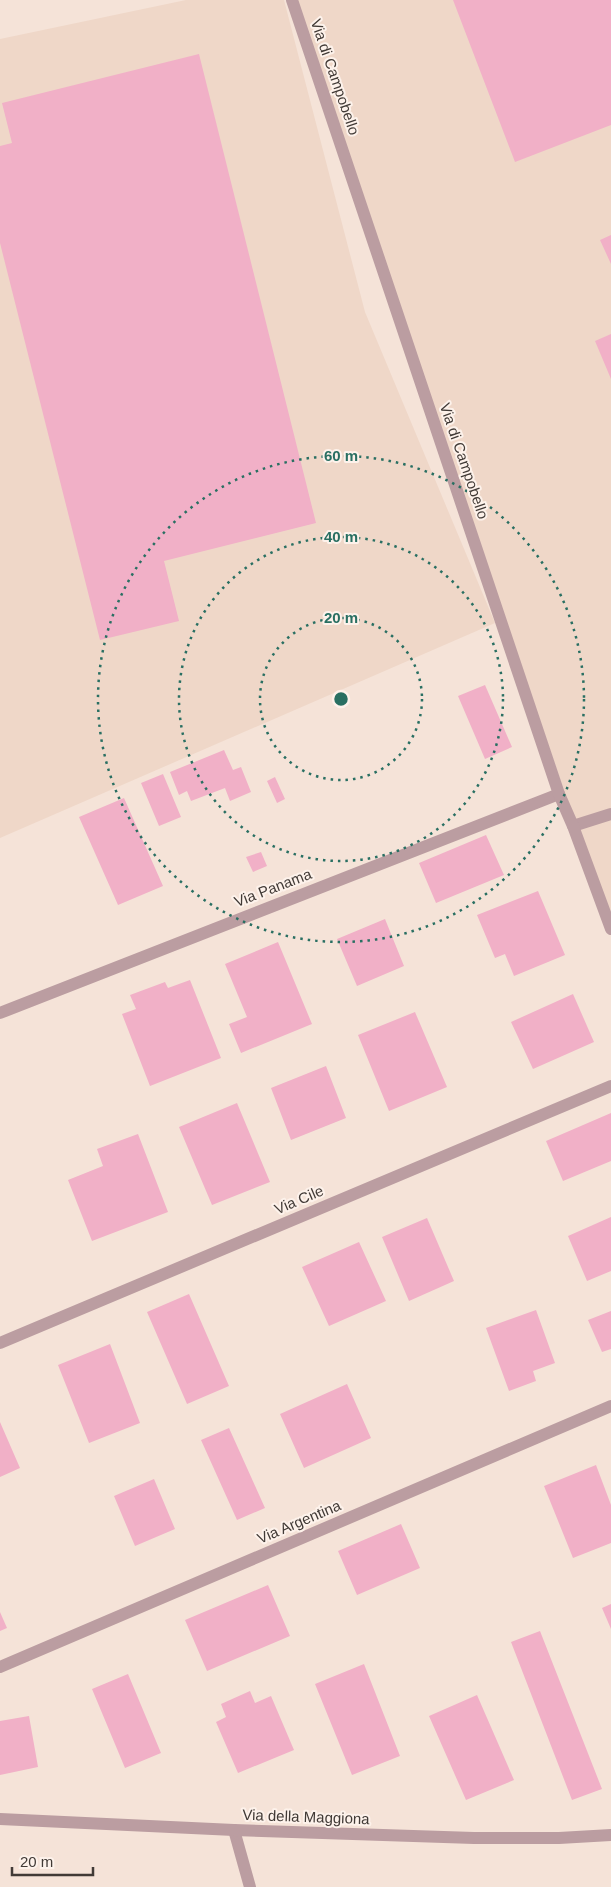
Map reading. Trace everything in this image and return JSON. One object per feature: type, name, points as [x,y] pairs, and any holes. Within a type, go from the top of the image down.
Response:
[{"type":"street","name":"Via di Campobello","points":[[292,0],[559,794],[573,826],[611,929]]},
{"type":"street","name":"Via Panama","points":[[0,1013],[559,794]]},
{"type":"street","points":[[573,826],[611,814]]},
{"type":"street","name":"Via Cile","points":[[0,1343],[611,1086]]},
{"type":"street","name":"Via Argentina","points":[[0,1667],[611,1406]]},
{"type":"street","name":"Via della Maggiona","points":[[0,1818],[234,1830],[483,1839],[611,1835]]},
{"type":"street","points":[[234,1830],[250,1887]]},
{"type":"shaded area","points":[[186,0],[284,0],[365,312],[495,623],[0,838],[0,39]]},
{"type":"shaded area","points":[[292,0],[611,0],[611,927]]},
{"type":"building","points":[[453,0],[611,0],[611,125],[515,162]]},
{"type":"building","points":[[199,54],[316,523],[164,561],[179,621],[100,640],[0,243],[0,146],[12,143],[2,103]]},
{"type":"building","points":[[611,235],[611,264],[600,240]]},
{"type":"building","points":[[611,334],[611,379],[595,341]]},
{"type":"building","points":[[485,685],[512,747],[485,759],[458,696]]},
{"type":"building","points":[[224,750],[233,770],[241,767],[251,792],[230,801],[225,788],[191,801],[187,791],[179,795],[170,772]]},
{"type":"building","points":[[163,774],[181,817],[159,826],[141,783]]},
{"type":"building","points":[[275,777],[285,799],[277,803],[267,781]]},
{"type":"building","points":[[124,798],[163,886],[118,905],[79,817]]},
{"type":"building","points":[[486,835],[504,875],[436,903],[419,863]]},
{"type":"building","points":[[261,852],[267,866],[253,872],[246,857]]},
{"type":"building","points":[[538,891],[565,955],[514,976],[505,954],[495,958],[477,915]]},
{"type":"building","points":[[385,919],[404,966],[357,986],[337,939]]},
{"type":"building","points":[[278,942],[312,1024],[241,1053],[229,1024],[247,1017],[225,964]]},
{"type":"building","points":[[190,980],[221,1058],[150,1086],[122,1014],[136,1009],[130,995],[165,982],[168,988]]},
{"type":"building","points":[[573,994],[594,1042],[533,1069],[511,1022]]},
{"type":"building","points":[[415,1012],[447,1087],[389,1111],[358,1035]]},
{"type":"building","points":[[326,1066],[346,1118],[291,1140],[271,1088]]},
{"type":"building","points":[[237,1103],[270,1182],[212,1205],[179,1127]]},
{"type":"building","points":[[611,1113],[611,1161],[563,1181],[546,1141]]},
{"type":"building","points":[[138,1134],[168,1212],[92,1241],[68,1180],[103,1166],[97,1149]]},
{"type":"building","points":[[611,1217],[611,1271],[587,1281],[568,1236]]},
{"type":"building","points":[[427,1218],[454,1281],[409,1301],[382,1237]]},
{"type":"building","points":[[359,1242],[386,1301],[329,1326],[302,1267]]},
{"type":"building","points":[[189,1294],[229,1386],[187,1404],[147,1312]]},
{"type":"building","points":[[536,1310],[555,1363],[533,1371],[536,1381],[509,1391],[486,1328]]},
{"type":"building","points":[[611,1311],[611,1349],[602,1352],[588,1320]]},
{"type":"building","points":[[110,1344],[140,1423],[89,1443],[58,1365]]},
{"type":"building","points":[[347,1384],[371,1438],[304,1468],[280,1414]]},
{"type":"building","points":[[0,1422],[20,1468],[0,1477]]},
{"type":"building","points":[[229,1428],[265,1508],[237,1520],[201,1440]]},
{"type":"building","points":[[596,1465],[611,1505],[611,1543],[573,1558],[544,1486]]},
{"type":"building","points":[[154,1479],[175,1529],[135,1546],[114,1496]]},
{"type":"building","points":[[401,1524],[420,1568],[357,1595],[338,1551]]},
{"type":"building","points":[[268,1585],[290,1636],[207,1671],[185,1620]]},
{"type":"building","points":[[611,1604],[611,1629],[602,1608]]},
{"type":"building","points":[[0,1612],[7,1628],[0,1631]]},
{"type":"building","points":[[540,1631],[602,1789],[572,1800],[511,1642]]},
{"type":"building","points":[[364,1664],[400,1756],[352,1775],[315,1684]]},
{"type":"building","points":[[128,1674],[161,1753],[125,1768],[92,1689]]},
{"type":"building","points":[[250,1691],[255,1703],[271,1696],[294,1750],[238,1773],[216,1722],[226,1717],[221,1704]]},
{"type":"building","points":[[477,1695],[514,1780],[466,1800],[429,1716]]},
{"type":"building","points":[[29,1716],[38,1767],[0,1775],[0,1721]]}]
